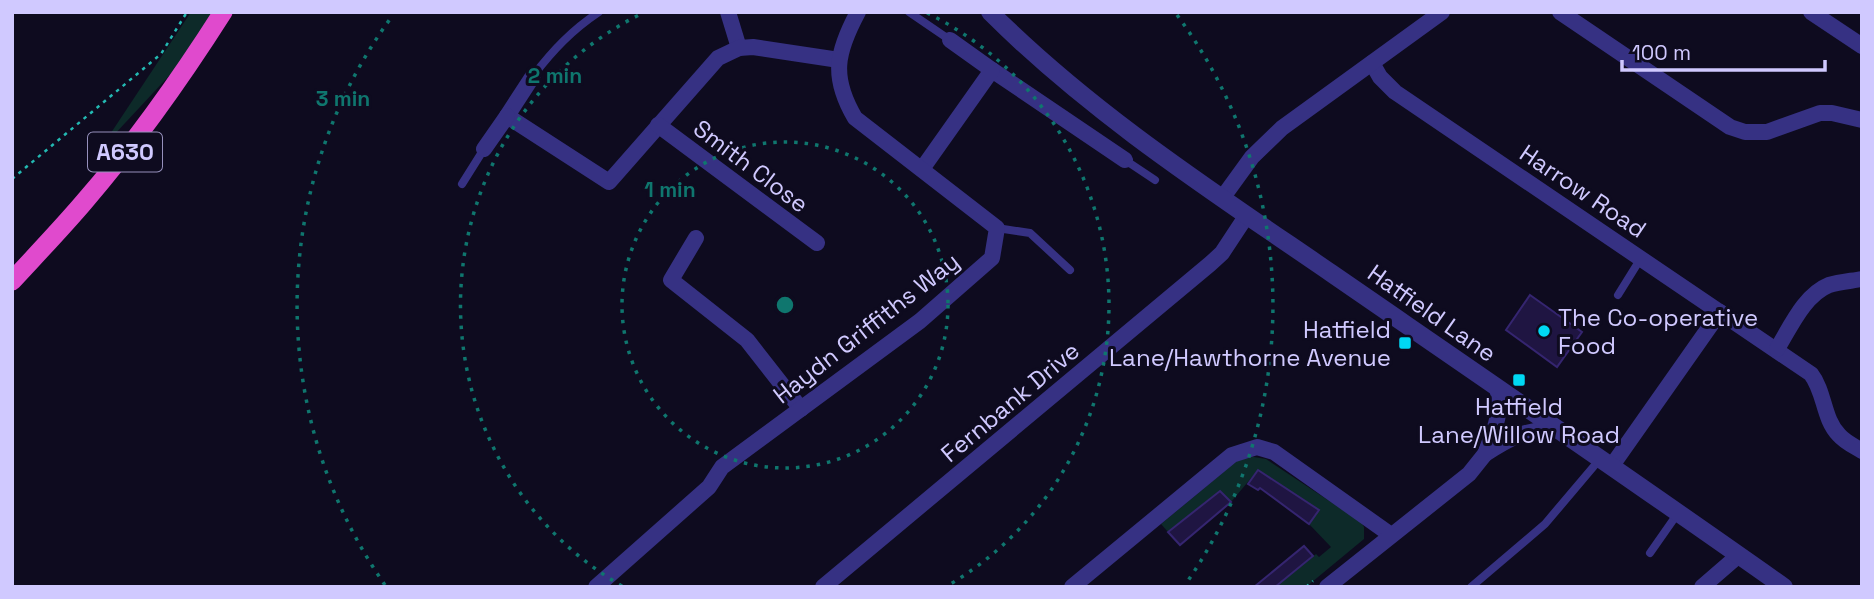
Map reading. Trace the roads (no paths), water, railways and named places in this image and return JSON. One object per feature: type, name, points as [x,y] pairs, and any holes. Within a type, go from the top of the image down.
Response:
[{"type":"highway","name":"A630","points":[[12,281],[84,202],[125,151],[191,62],[223,12]]},
{"type":"street","points":[[728,12],[740,48]]},
{"type":"street","points":[[858,12],[839,60],[843,97],[855,118],[996,228]]},
{"type":"street","name":"Hatfield Lane","points":[[989,12],[1018,41],[1089,100],[1247,215],[1784,587]]},
{"type":"street","points":[[1223,197],[1238,174],[1275,135],[1442,12]]},
{"type":"street","points":[[1560,12],[1730,127],[1758,133],[1820,113],[1858,118],[1862,101]]},
{"type":"street","points":[[1811,12],[1862,46]]},
{"type":"street","points":[[950,40],[1125,160]]},
{"type":"street","points":[[507,116],[609,182],[718,58],[740,48],[779,50],[839,60]]},
{"type":"street","name":"Harrow Road","points":[[1372,63],[1380,77],[1395,92],[1811,374],[1819,384],[1833,427],[1839,436],[1862,452]]},
{"type":"street","points":[[922,169],[992,70]]},
{"type":"street","points":[[484,149],[533,76]]},
{"type":"street","name":"Smith Close","points":[[657,125],[817,243]]},
{"type":"street","name":"Fernbank Drive","points":[[823,587],[841,581],[1210,264],[1222,253],[1247,215]]},
{"type":"street","name":"Haydn Griffiths Way","points":[[596,587],[709,487],[722,467],[920,321],[992,258],[996,228]]},
{"type":"street","points":[[696,239],[671,280],[747,340],[801,409]]},
{"type":"street","points":[[1777,349],[1805,304],[1815,294],[1829,285],[1862,279]]},
{"type":"street","points":[[1605,463],[1720,312]]},
{"type":"street","points":[[1327,587],[1469,474],[1485,454],[1499,421],[1500,401],[1497,387]]},
{"type":"street","points":[[1485,454],[1523,432],[1558,430]]},
{"type":"street","points":[[1072,587],[1232,455],[1257,447],[1274,452],[1391,535]]},
{"type":"street","points":[[1702,587],[1739,555]]},
{"type":"lane","points":[[533,76],[557,45],[599,12]]},
{"type":"lane","points":[[909,12],[950,40]]},
{"type":"lane","points":[[462,184],[484,149]]},
{"type":"lane","points":[[1125,160],[1155,180]]},
{"type":"lane","points":[[996,228],[1030,233],[1070,271]]},
{"type":"lane","points":[[1618,295],[1641,258]]},
{"type":"lane","points":[[1471,587],[1545,524],[1605,463]]},
{"type":"lane","points":[[1650,553],[1678,513]]},
{"type":"place","name":"The Co-operative Food","points":[[1544,331]]},
{"type":"place","name":"Hatfield Lane/Hawthorne Avenue","points":[[1405,343]]},
{"type":"place","name":"Hatfield Lane/Willow Road","points":[[1519,380]]}]
